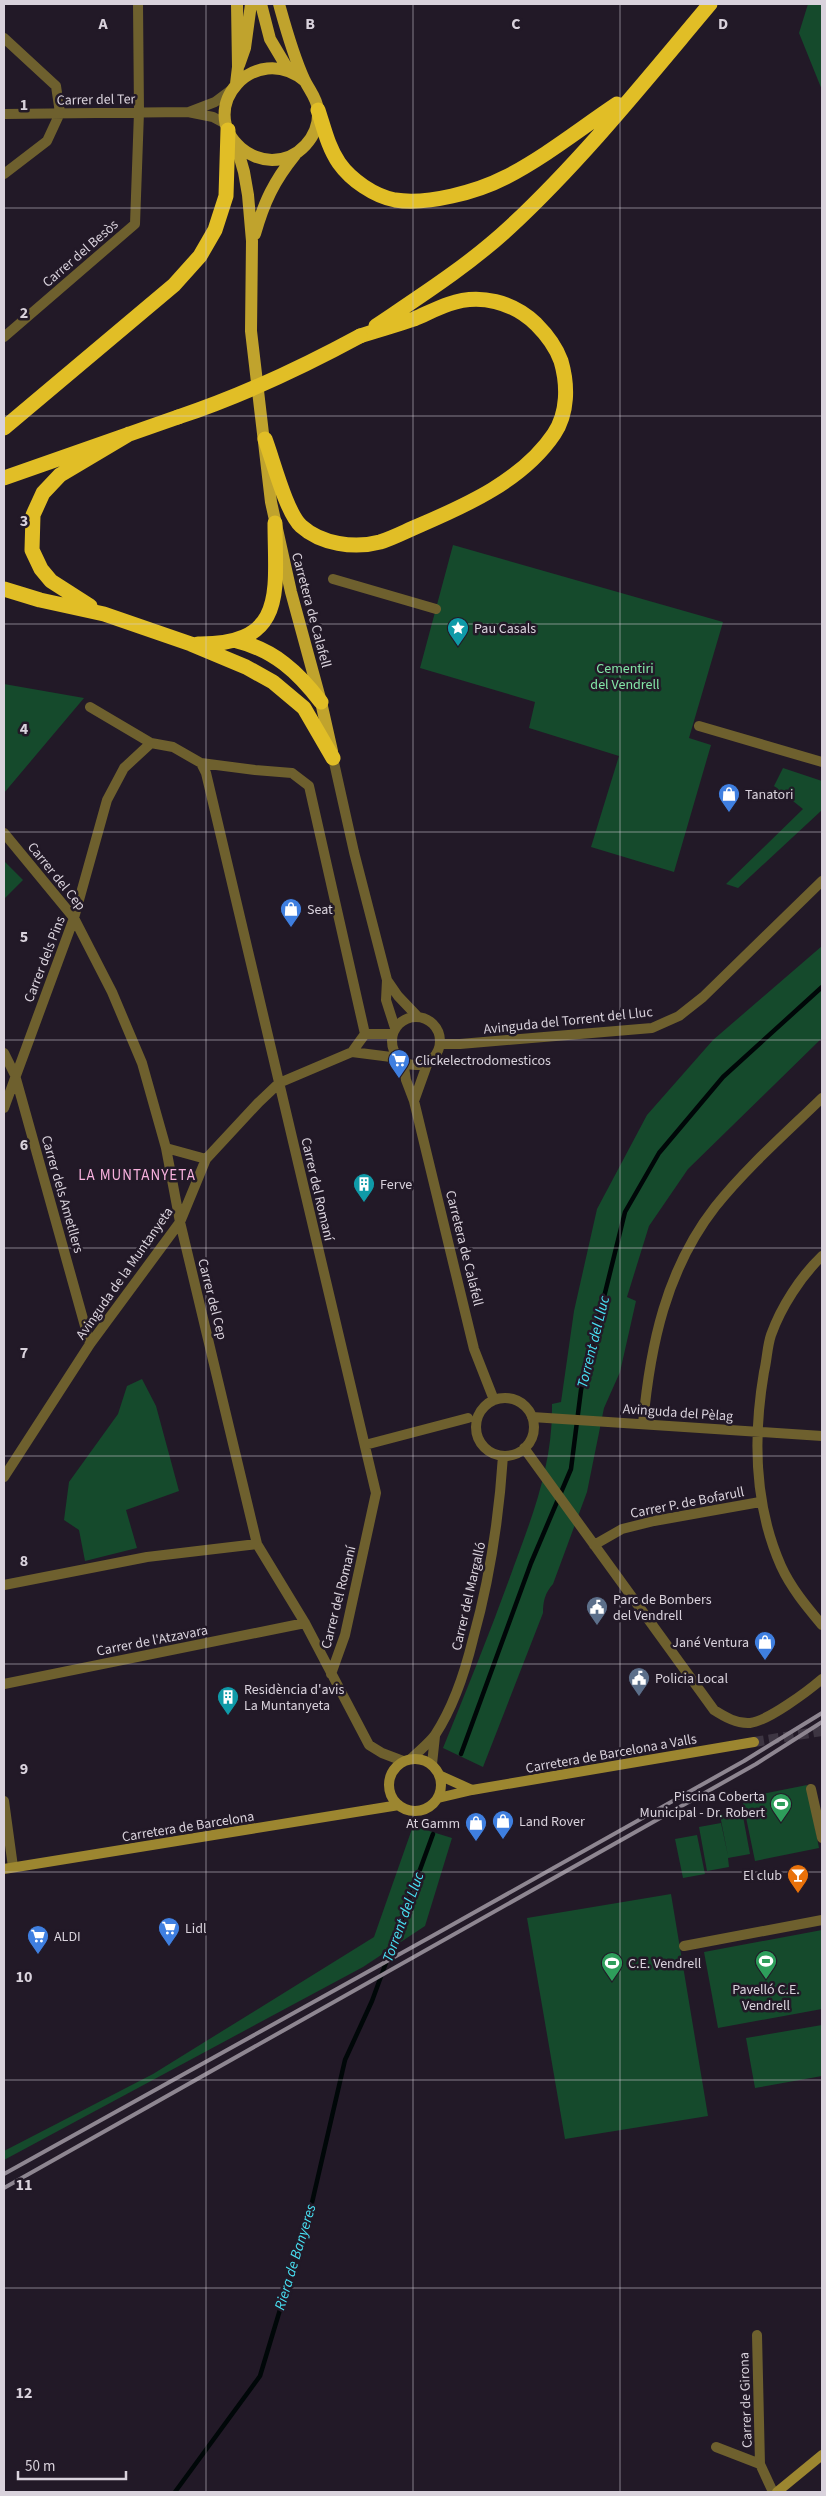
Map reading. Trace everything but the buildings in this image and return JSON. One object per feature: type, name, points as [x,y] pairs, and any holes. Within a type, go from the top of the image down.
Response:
[{"type":"highway","points":[[4,478],[221,402],[306,366],[360,336],[446,279],[509,228],[558,179],[710,4]]},
{"type":"highway","points":[[318,110],[330,148],[339,164],[351,176],[372,191],[395,200],[423,199],[455,195],[506,177],[635,92]]},
{"type":"highway","points":[[4,428],[174,284],[200,256],[215,230],[226,196],[227,127]]},
{"type":"highway","points":[[265,439],[292,515],[301,526],[316,536],[334,543],[364,544],[379,542],[393,537],[456,510],[514,475],[536,455],[555,433],[566,399],[566,378],[558,354],[546,334],[513,306],[493,301],[468,299],[449,303],[414,319],[360,336]]},
{"type":"highway","points":[[104,614],[72,596],[51,581],[41,569],[32,550],[33,515],[43,493],[60,475],[129,434]]},
{"type":"highway","points":[[191,644],[215,644],[237,641],[250,634],[271,612],[275,596],[275,523]]},
{"type":"highway","points":[[4,589],[40,600],[104,614],[191,644],[246,667],[273,682],[304,708],[333,758]]},
{"type":"highway","points":[[237,641],[249,644],[277,658],[301,676],[321,702]]},
{"type":"main road","points":[[237,4],[238,67]]},
{"type":"main road","points":[[250,4],[245,48],[225,111],[227,127],[236,144],[246,152],[258,158],[271,160],[297,153],[313,134],[318,122],[318,110],[314,95],[305,81],[286,33],[279,4]]},
{"type":"main road","points":[[261,4],[270,39],[289,71]]},
{"type":"main road","points":[[234,86],[247,74],[260,69],[274,68],[289,71],[305,81]]},
{"type":"main road","name":"Carretera de Calafell","points":[[236,144],[244,172],[252,241],[251,331],[275,523],[290,592],[321,702],[333,758]]},
{"type":"main road","name":"Carretera de Calafell","points":[[252,241],[264,202],[282,170],[297,153]]},
{"type":"street","name":"Carrer del Besòs","points":[[4,337],[135,224],[139,112],[138,4]]},
{"type":"street","points":[[4,38],[56,86],[60,114],[47,141],[4,174]]},
{"type":"street","name":"Carrer del Ter","points":[[188,112],[215,102],[234,86]]},
{"type":"street","name":"Carrer del Ter","points":[[4,114],[188,112],[203,114],[227,127]]},
{"type":"street","points":[[333,579],[436,608]]},
{"type":"street","points":[[90,707],[151,743],[173,747],[201,763],[292,773],[309,786],[365,1034]]},
{"type":"street","points":[[699,726],[822,762]]},
{"type":"street","name":"Carrer dels Pins","points":[[4,1108],[74,918],[107,800],[124,768],[151,743]]},
{"type":"street","name":"Carretera de Calafell","points":[[333,758],[354,852],[387,980],[386,1000],[394,1031]]},
{"type":"street","name":"Carrer del Romaní","points":[[201,763],[206,773],[376,1494],[345,1635],[331,1674]]},
{"type":"street","name":"Carrer del Cep","points":[[4,833],[74,918],[112,992],[142,1063],[166,1148],[180,1222],[257,1544],[305,1624],[370,1745],[382,1754],[407,1760]]},
{"type":"street","name":"Avinguda del Torrent del Lluc","points":[[441,1044],[652,1028],[680,1016],[703,997],[822,881]]},
{"type":"street","name":"Carretera de Calafell","points":[[387,980],[398,996],[418,1017]]},
{"type":"street","points":[[418,1017],[435,1025],[441,1044],[434,1058],[428,1062],[416,1065],[401,1060],[352,1052],[365,1034],[394,1031],[408,1018],[418,1017]]},
{"type":"street","points":[[394,1031],[392,1044],[401,1060]]},
{"type":"street","name":"Avinguda de la Muntanyeta","points":[[4,1477],[90,1344],[180,1222],[206,1159],[279,1083],[352,1052]]},
{"type":"street","name":"Carrer dels Ametllers","points":[[4,1053],[15,1075],[90,1344]]},
{"type":"street","name":"Carretera de Calafell","points":[[401,1060],[414,1101],[474,1349],[494,1400]]},
{"type":"street","points":[[414,1101],[428,1062]]},
{"type":"street","points":[[642,1424],[657,1328],[679,1267],[714,1208],[735,1184],[822,1098]]},
{"type":"street","points":[[166,1148],[206,1159]]},
{"type":"street","points":[[822,1256],[790,1298],[771,1336],[762,1387],[758,1431],[760,1502],[781,1567],[800,1598],[822,1625]]},
{"type":"street","points":[[512,1399],[520,1403],[532,1417],[532,1437],[524,1448],[517,1452],[503,1456],[494,1454],[481,1443],[476,1427],[481,1411],[494,1400],[512,1399]]},
{"type":"street","name":"Avinguda del Pèlag","points":[[532,1417],[822,1436]]},
{"type":"street","points":[[365,1445],[468,1418]]},
{"type":"street","points":[[524,1448],[714,1710],[726,1718],[752,1723],[796,1701],[822,1679]]},
{"type":"street","name":"Carrer del Margalló","points":[[407,1760],[435,1736],[451,1706],[465,1669],[486,1593],[498,1522],[503,1456]]},
{"type":"street","name":"Carrer P. de Bofarull","points":[[594,1545],[622,1529],[760,1502]]},
{"type":"street","points":[[4,1585],[147,1557],[257,1544]]},
{"type":"street","name":"Carrer de l'Atzavara","points":[[4,1684],[305,1624]]},
{"type":"street","name":"Carrer del Margalló","points":[[432,1764],[435,1736]]},
{"type":"street","name":"Carretera de Barcelona a Valls","points":[[472,1790],[754,1742]]},
{"type":"street","points":[[376,1808],[389,1789],[392,1772],[407,1760],[425,1760],[432,1764],[440,1776],[442,1788],[438,1798],[430,1806],[420,1811],[409,1810],[399,1805],[394,1800],[389,1789]]},
{"type":"street","points":[[440,1776],[472,1790]]},
{"type":"street","points":[[811,1789],[822,1838]]},
{"type":"street","points":[[438,1798],[472,1790]]},
{"type":"street","points":[[4,1800],[8,1868]]},
{"type":"street","name":"Carretera de Barcelona","points":[[8,1868],[213,1837],[399,1805]]},
{"type":"street","points":[[684,1946],[822,1920]]},
{"type":"street","name":"Carrer de Girona","points":[[757,2335],[760,2464]]},
{"type":"street","points":[[716,2447],[760,2464],[780,2491],[822,2455]]},
{"type":"green space","points":[[808,4],[822,4],[822,90],[799,33]]},
{"type":"green space","name":"Cementiri del Vendrell","points":[[453,545],[723,622],[689,738],[711,745],[674,872],[591,847],[619,756],[529,728],[535,702],[420,668]]},
{"type":"green space","points":[[4,684],[84,698],[4,793]]},
{"type":"green space","points":[[783,768],[822,781],[822,810],[738,888],[726,884],[803,809],[774,786]]},
{"type":"green space","points":[[4,861],[23,880],[4,899]]},
{"type":"green space","points":[[822,946],[822,1038],[688,1169],[649,1226],[627,1297],[636,1301],[620,1372],[604,1408],[587,1492],[553,1584],[545,1597],[543,1613],[483,1767],[443,1748],[526,1534],[545,1471],[549,1449],[552,1404],[561,1402],[574,1311],[597,1209],[647,1115],[713,1040]]},
{"type":"green space","points":[[142,1379],[156,1406],[179,1491],[126,1510],[137,1548],[85,1561],[79,1530],[64,1520],[69,1482],[118,1414],[127,1386]]},
{"type":"green space","name":"Piscina Coberta Municipal - Dr. Robert","points":[[807,1785],[819,1848],[755,1861],[742,1798]]},
{"type":"green space","points":[[742,1811],[750,1854],[728,1858],[729,1867],[707,1871],[699,1827],[721,1823],[728,1856],[720,1815]]},
{"type":"green space","points":[[413,1826],[452,1838],[425,1926],[363,1967],[4,2160],[4,2151],[153,2074],[374,1937]]},
{"type":"green space","points":[[697,1835],[705,1874],[683,1878],[675,1839]]},
{"type":"green space","name":"C.E. Vendrell","points":[[671,1894],[708,2116],[565,2139],[527,1918]]},
{"type":"green space","name":"Pavelló C.E. Vendrell","points":[[822,1930],[822,2009],[718,2028],[704,1952]]},
{"type":"green space","points":[[822,2025],[822,2076],[755,2088],[746,2038]]},
{"type":"waterway","name":"Torrent del Lluc","points":[[461,1754],[531,1563],[571,1469],[581,1390],[625,1212],[659,1153],[723,1077],[822,987]]},
{"type":"waterway","name":"Riera de Banyeres","points":[[175,2492],[260,2376],[311,2207],[345,2060],[372,2001],[433,1834]]},
{"type":"tunnel","points":[[754,1742],[822,1731]]},
{"type":"railway","points":[[4,2174],[744,1761],[822,1713]]},
{"type":"railway","points":[[4,2188],[756,1764],[822,1722]]},
{"type":"place","name":"Pau Casals","points":[[458,647]]},
{"type":"place","name":"Tanatori","points":[[729,813]]},
{"type":"place","name":"Seat","points":[[291,928]]},
{"type":"place","name":"Clickelectrodomesticos","points":[[399,1079]]},
{"type":"place","name":"Ferve","points":[[364,1203]]},
{"type":"place","name":"Parc de Bombers del Vendrell","points":[[597,1626]]},
{"type":"place","name":"Jané Ventura","points":[[765,1661]]},
{"type":"place","name":"Policia Local","points":[[639,1697]]},
{"type":"place","name":"Residència d'avis La Muntanyeta","points":[[228,1716]]},
{"type":"place","name":"Piscina Coberta Municipal - Dr. Robert","points":[[781,1823]]},
{"type":"place","name":"Land Rover","points":[[503,1840]]},
{"type":"place","name":"At Gamm","points":[[476,1842]]},
{"type":"place","name":"El club","points":[[798,1894]]},
{"type":"place","name":"Lidl","points":[[169,1947]]},
{"type":"place","name":"ALDI","points":[[38,1955]]},
{"type":"place","name":"Pavelló C.E. Vendrell","points":[[766,1980]]},
{"type":"place","name":"C.E. Vendrell","points":[[612,1982]]},
{"type":"district","name":"LA MUNTANYETA","points":[[137,1175]]}]
